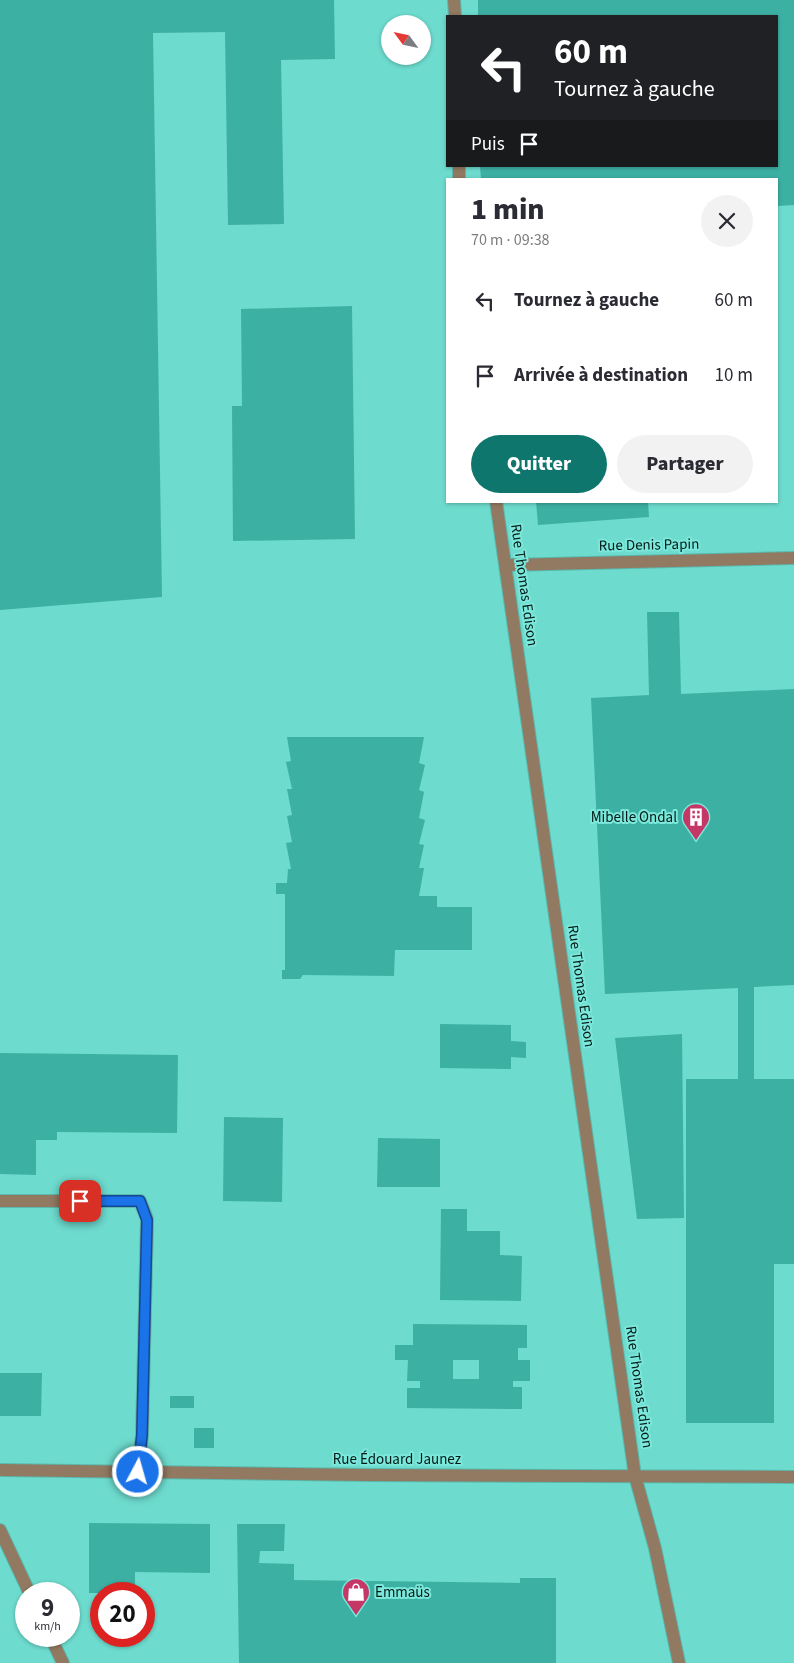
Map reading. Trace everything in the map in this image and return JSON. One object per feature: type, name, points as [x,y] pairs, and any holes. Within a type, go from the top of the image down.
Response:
[{"type":"street","points":[[454,0],[455,15]]},
{"type":"street","name":"Rue Thomas Edison","points":[[496,503],[635,1476],[655,1548],[679,1663]]},
{"type":"street","name":"Rue Denis Papin","points":[[505,565],[794,558]]},
{"type":"street","points":[[0,1201],[140,1201],[147,1220],[142,1435],[138,1472]]},
{"type":"street","name":"Rue Édouard Jaunez","points":[[0,1470],[794,1477]]},
{"type":"street","points":[[0,1530],[24,1582]]},
{"type":"street","points":[[55,1647],[62,1663]]},
{"type":"building","points":[[0,0],[334,0],[335,59],[281,60],[284,224],[228,225],[225,32],[153,33],[162,597],[0,610]]},
{"type":"building","points":[[478,0],[794,0],[794,205],[778,206],[778,178],[481,178],[480,167],[778,167],[778,15],[478,15]]},
{"type":"building","points":[[352,306],[355,539],[233,541],[232,406],[242,406],[241,309]]},
{"type":"building","points":[[536,503],[648,503],[649,517],[538,525]]},
{"type":"building","name":"Mibelle Ondal","points":[[647,612],[679,612],[681,694],[794,689],[794,985],[754,987],[754,1079],[794,1079],[794,1264],[774,1264],[774,1423],[686,1423],[686,1079],[738,1079],[738,988],[605,994],[591,698],[649,695]]},
{"type":"building","points":[[287,737],[424,737],[419,763],[425,765],[419,790],[424,792],[419,818],[425,820],[419,844],[424,845],[419,868],[424,868],[419,896],[437,896],[437,907],[472,907],[472,950],[395,950],[394,976],[303,975],[300,979],[282,979],[282,970],[285,970],[285,894],[276,894],[276,883],[287,883],[288,869],[291,869],[286,843],[292,842],[287,816],[292,815],[287,789],[292,789],[286,762],[291,761]]},
{"type":"building","points":[[440,1024],[511,1025],[511,1041],[526,1042],[526,1058],[511,1057],[511,1069],[440,1068]]},
{"type":"building","points":[[682,1034],[684,1218],[637,1219],[615,1038]]},
{"type":"building","points":[[0,1053],[178,1055],[177,1133],[57,1132],[57,1140],[36,1140],[36,1175],[0,1174]]},
{"type":"building","points":[[224,1117],[283,1118],[282,1202],[223,1201]]},
{"type":"building","points":[[378,1138],[440,1139],[440,1187],[377,1187]]},
{"type":"building","points":[[441,1209],[467,1209],[467,1231],[500,1231],[500,1255],[522,1256],[521,1301],[440,1300]]},
{"type":"building","points":[[413,1324],[527,1325],[527,1348],[518,1348],[518,1360],[530,1360],[530,1381],[513,1381],[513,1387],[522,1387],[522,1409],[407,1408],[407,1388],[420,1388],[420,1381],[407,1381],[408,1360],[395,1360],[395,1345],[413,1345]],"holes":[[[453,1360],[479,1360],[479,1379],[453,1379]]]},
{"type":"building","points":[[0,1373],[42,1373],[41,1416],[0,1416]]},
{"type":"building","points":[[170,1396],[194,1396],[194,1408],[170,1408]]},
{"type":"building","points":[[194,1428],[214,1428],[214,1448],[194,1448]]},
{"type":"building","points":[[89,1523],[210,1524],[210,1573],[135,1572],[135,1582],[90,1582],[89,1593]]},
{"type":"building","points":[[237,1524],[285,1524],[284,1551],[260,1551],[259,1563],[294,1564],[294,1580],[520,1583],[520,1578],[556,1578],[556,1663],[239,1663]]},
{"type":"place","name":"Mibelle Ondal","points":[[696,841]]},
{"type":"place","name":"Emmaüs","points":[[356,1616]]},
{"type":"route","points":[[80,1201],[140,1201],[147,1220],[142,1435],[138,1472]]}]
